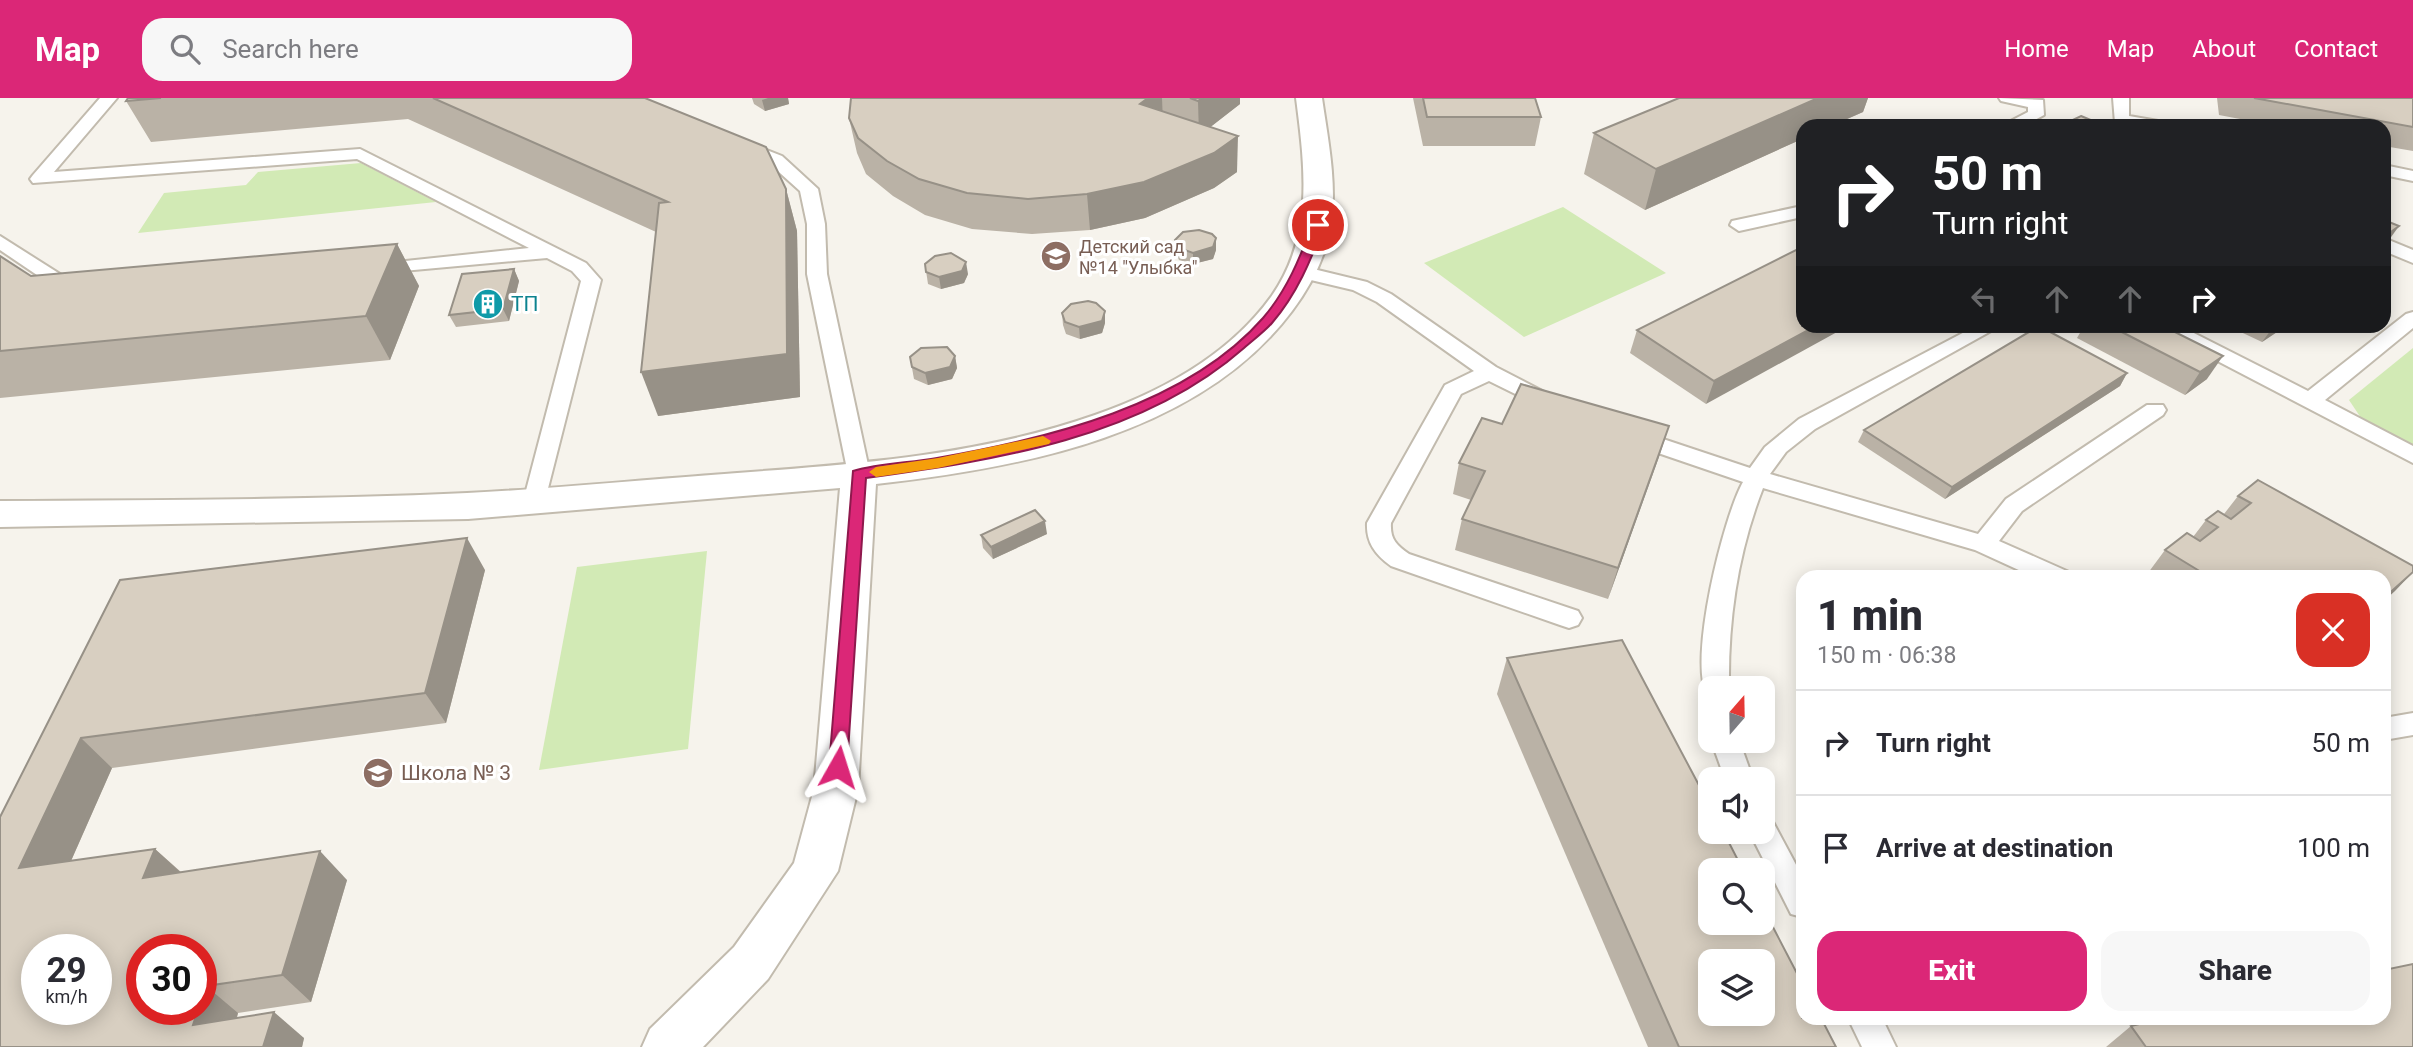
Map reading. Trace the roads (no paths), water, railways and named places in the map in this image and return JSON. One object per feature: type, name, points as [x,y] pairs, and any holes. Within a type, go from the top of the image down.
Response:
[{"type":"street","points":[[0,514],[204,512],[535,502],[859,474],[938,463],[1058,438],[1161,400],[1209,372],[1267,321],[1301,272],[1318,225],[1321,202],[1309,98]]},
{"type":"street","points":[[668,1047],[751,963],[815,871],[836,789],[859,474]]},
{"type":"lane","points":[[109,98],[39,179],[360,154],[579,267],[591,280],[535,502]]},
{"type":"lane","points":[[2007,98],[2037,104],[2036,115],[2026,119]]},
{"type":"lane","points":[[2121,98],[2121,119]]},
{"type":"lane","points":[[719,135],[776,160],[809,189],[816,224],[817,274],[859,474]]},
{"type":"lane","points":[[2391,171],[2413,176]]},
{"type":"lane","points":[[1739,225],[1796,213]]},
{"type":"lane","points":[[0,242],[88,301]]},
{"type":"lane","points":[[2391,247],[2413,257]]},
{"type":"lane","points":[[360,272],[550,251]]},
{"type":"lane","points":[[1301,272],[1360,286],[1384,298],[1489,372],[1567,411]]},
{"type":"lane","points":[[2311,400],[2413,318]]},
{"type":"lane","points":[[1716,676],[1717,623],[1731,559],[1755,478],[1784,442],[1807,424],[1977,333]]},
{"type":"lane","points":[[2179,333],[2413,455]]},
{"type":"lane","points":[[1489,372],[1453,390],[1379,523],[1377,536],[1386,550],[1400,560],[1570,618]]},
{"type":"lane","points":[[1983,544],[2014,505],[2155,411]]},
{"type":"lane","points":[[1611,428],[1755,478],[1983,544],[2042,570]]},
{"type":"lane","points":[[2391,728],[2413,724]]},
{"type":"lane","points":[[1770,844],[1796,893]]},
{"type":"lane","points":[[1868,1025],[1880,1047]]},
{"type":"place","name":"Детский сад №14 \"Улыбка\"","points":[[1056,256]]},
{"type":"place","name":"ТП","points":[[488,304]]},
{"type":"place","name":"Школа № 3","points":[[378,773]]}]
